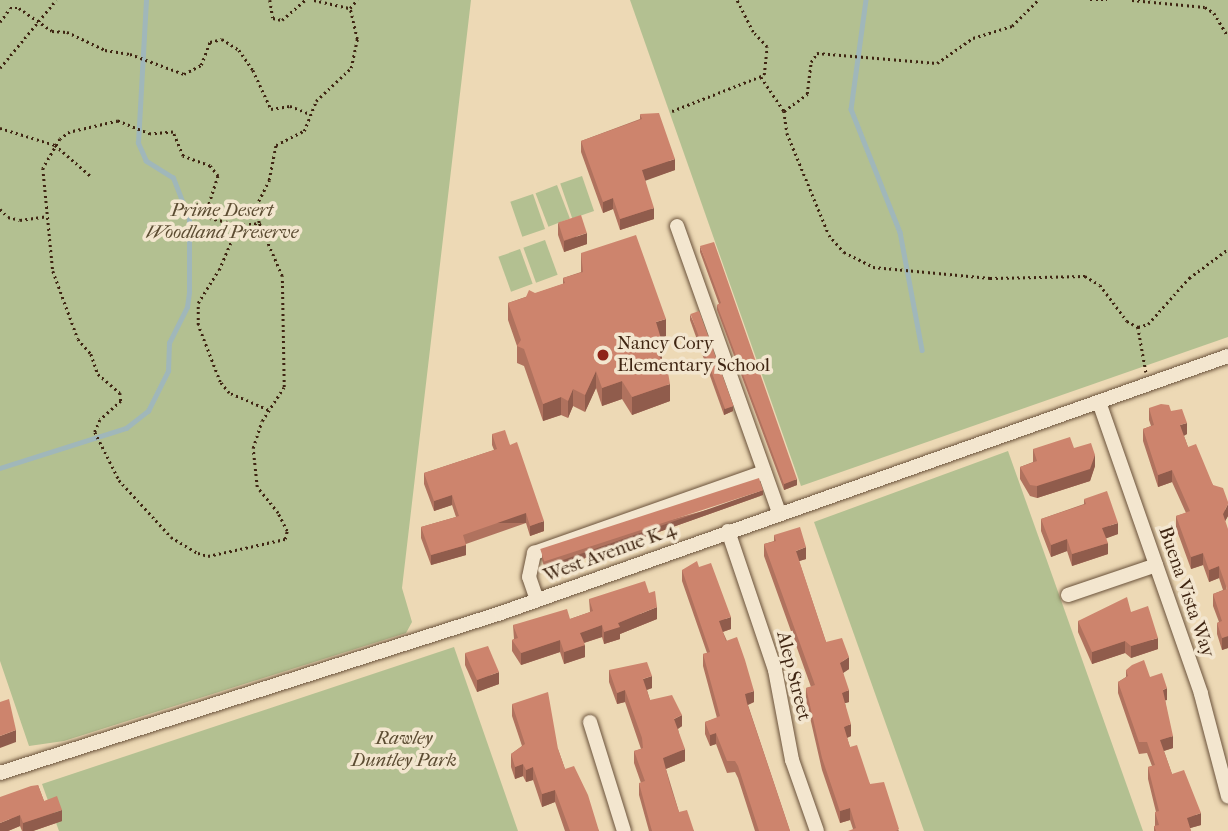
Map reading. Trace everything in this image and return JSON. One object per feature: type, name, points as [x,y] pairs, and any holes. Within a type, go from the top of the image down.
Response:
[{"type":"street","points":[[677,226],[779,513]]},
{"type":"street","name":"West Avenue K 4","points":[[0,773],[537,600],[1228,356]]},
{"type":"street","name":"Buena Vista Way","points":[[1099,402],[1201,694],[1228,796]]},
{"type":"street","points":[[537,600],[529,577],[534,553],[764,472]]},
{"type":"street","name":"Alep Street","points":[[728,531],[775,670],[792,760],[817,831]]},
{"type":"street","points":[[1068,595],[1156,565]]},
{"type":"street","points":[[590,722],[624,831]]},
{"type":"path","points":[[0,68],[36,20],[56,0]]},
{"type":"path","points":[[270,0],[273,18],[282,20],[305,0]]},
{"type":"path","points":[[314,0],[350,8]]},
{"type":"path","points":[[350,8],[357,0]]},
{"type":"path","points":[[737,0],[769,53],[761,77]]},
{"type":"path","points":[[784,111],[807,94],[811,62],[817,53],[937,63],[973,38],[1013,26],[1038,0]]},
{"type":"path","points":[[1090,0],[1107,0]]},
{"type":"path","points":[[1132,0],[1205,7],[1214,13],[1228,36]]},
{"type":"path","points":[[0,22],[13,7],[52,31],[67,32],[116,54],[130,54],[184,74],[192,72],[207,57],[210,42],[222,39],[239,50],[253,70],[271,109],[290,106],[310,114]]},
{"type":"path","points":[[258,223],[239,225],[211,219],[207,209],[218,176],[210,166],[183,156],[173,132],[150,134],[118,121],[82,128],[55,145],[41,177],[50,262],[78,339],[91,354],[98,374],[120,393],[117,406],[100,420],[95,432],[120,480],[171,537],[198,553],[216,554],[285,539],[287,531],[278,513],[261,495],[253,448],[262,421],[284,387],[282,276],[258,223],[258,197],[269,180],[276,145],[304,131],[322,93],[354,62],[357,39],[350,8]]},
{"type":"path","points":[[761,77],[784,111],[787,133],[834,243],[856,260],[903,274],[1085,275],[1138,327],[1150,384]]},
{"type":"path","points":[[672,111],[761,77]]},
{"type":"path","points":[[0,128],[55,145],[92,177]]},
{"type":"path","points":[[0,209],[8,217],[20,220],[47,216]]},
{"type":"path","points":[[239,225],[196,312],[220,382],[229,393],[268,410]]},
{"type":"path","points":[[1138,327],[1148,324],[1189,278],[1228,249]]},
{"type":"green space","name":"Prime Desert Woodland Preserve","points":[[0,0],[471,0],[402,588],[412,622],[406,633],[64,741],[29,746],[0,661]]},
{"type":"green space","points":[[630,0],[1228,0],[1228,337],[801,486]]},
{"type":"green space","points":[[582,176],[594,211],[572,218],[560,183]]},
{"type":"green space","points":[[557,185],[570,219],[548,227],[536,193]]},
{"type":"green space","points":[[533,194],[545,229],[522,237],[510,202]]},
{"type":"green space","points":[[545,240],[558,275],[536,283],[523,248]]},
{"type":"green space","points":[[520,249],[533,284],[511,292],[498,257]]},
{"type":"green space","points":[[1008,451],[1143,831],[924,831],[814,522]]},
{"type":"green space","name":"Rawley Duntley Park","points":[[454,647],[518,831],[59,831],[42,784]]},
{"type":"building","points":[[659,113],[675,159],[642,170],[654,208],[620,219],[613,198],[603,202],[581,141],[642,119],[640,114]]},
{"type":"building","points":[[581,215],[587,233],[564,240],[558,222]]},
{"type":"building","points":[[636,235],[666,319],[656,322],[662,342],[656,344],[660,358],[666,361],[670,384],[632,397],[622,381],[602,388],[596,371],[585,395],[573,389],[568,401],[561,397],[543,404],[524,349],[517,346],[521,340],[508,303],[526,297],[529,290],[535,293],[565,283],[563,278],[583,272],[581,253]]},
{"type":"building","points":[[714,242],[797,479],[784,484],[717,305],[721,303],[700,246]]},
{"type":"building","points":[[699,311],[734,406],[725,409],[691,314]]},
{"type":"building","points":[[1161,404],[1169,405],[1171,411],[1182,409],[1187,423],[1180,425],[1188,447],[1196,444],[1213,485],[1223,488],[1228,502],[1223,514],[1228,529],[1228,636],[1222,638],[1217,623],[1222,621],[1213,594],[1227,589],[1219,566],[1209,570],[1203,553],[1191,557],[1176,516],[1190,511],[1172,470],[1158,475],[1143,429],[1154,425],[1149,408]]},
{"type":"building","points":[[505,430],[510,445],[517,442],[544,521],[530,526],[526,513],[463,535],[466,545],[431,555],[421,527],[459,516],[452,495],[434,501],[424,473],[497,449],[492,434]]},
{"type":"building","points":[[1070,437],[1074,448],[1091,443],[1095,455],[1090,469],[1037,486],[1030,485],[1020,467],[1037,461],[1033,449]]},
{"type":"building","points":[[759,478],[763,490],[544,561],[540,549]]},
{"type":"building","points":[[1107,491],[1118,523],[1102,528],[1108,543],[1072,554],[1067,539],[1051,545],[1041,519],[1086,504],[1084,499]]},
{"type":"building","points":[[800,527],[806,547],[796,551],[826,642],[842,638],[849,657],[840,663],[849,690],[842,693],[851,724],[844,727],[850,747],[857,745],[870,784],[884,782],[899,829],[896,831],[848,831],[856,828],[850,808],[840,811],[822,758],[806,688],[815,685],[764,544],[776,541],[774,535]]},
{"type":"building","points":[[697,561],[699,567],[711,563],[731,617],[719,621],[726,641],[737,637],[745,660],[754,691],[745,694],[747,703],[790,831],[759,831],[738,766],[735,761],[727,761],[716,733],[710,735],[705,722],[720,716],[703,654],[710,652],[682,570]]},
{"type":"building","points":[[645,581],[649,593],[655,591],[657,607],[618,623],[620,627],[604,632],[602,625],[580,633],[585,645],[564,652],[560,640],[521,653],[512,640],[518,638],[513,625],[567,609],[570,619],[593,611],[589,599]]},
{"type":"building","points":[[1127,597],[1131,612],[1148,606],[1158,638],[1131,646],[1125,641],[1092,652],[1078,621]]},
{"type":"building","points":[[488,646],[499,672],[477,680],[465,653]]},
{"type":"building","points":[[1144,660],[1150,677],[1162,673],[1167,688],[1163,690],[1173,736],[1160,740],[1172,774],[1184,770],[1201,813],[1187,818],[1191,831],[1156,831],[1154,826],[1159,825],[1155,812],[1159,811],[1148,767],[1155,765],[1147,742],[1139,742],[1118,682],[1128,676],[1126,670]]},
{"type":"building","points":[[647,662],[652,676],[643,679],[650,700],[672,695],[682,715],[674,719],[685,749],[663,758],[679,812],[687,810],[694,831],[652,831],[650,824],[639,783],[645,781],[634,751],[643,748],[642,738],[625,690],[617,693],[609,670]]},
{"type":"building","points":[[548,692],[558,749],[565,769],[574,766],[588,795],[599,831],[570,831],[555,790],[542,794],[533,767],[526,770],[523,764],[515,767],[511,754],[525,744],[512,704]]},
{"type":"building","points":[[9,699],[16,730],[0,736],[0,702]]},
{"type":"building","points":[[38,785],[44,801],[57,796],[62,810],[23,823],[20,815],[0,823],[0,797]]},
{"type":"waterway","points":[[0,468],[126,428],[148,411],[168,371],[169,343],[187,307],[189,219],[173,178],[146,161],[138,143],[146,0]]},
{"type":"waterway","points":[[866,0],[851,109],[900,232],[922,350]]},
{"type":"place","name":"Nancy Cory Elementary School","points":[[603,355]]}]
